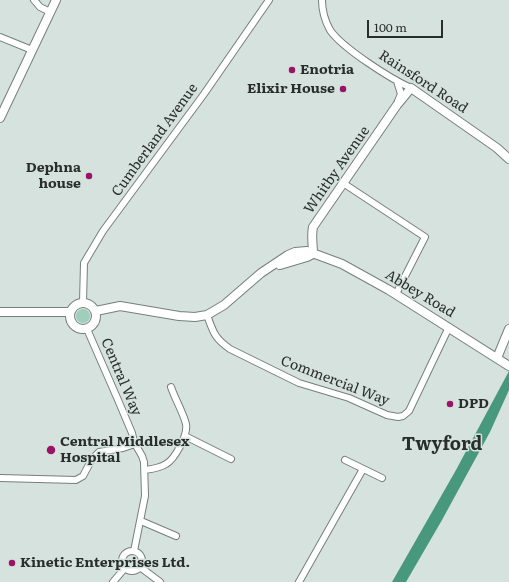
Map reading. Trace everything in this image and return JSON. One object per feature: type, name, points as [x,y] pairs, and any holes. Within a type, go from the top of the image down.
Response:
[{"type":"street","points":[[34,0],[40,7],[50,12]]},
{"type":"street","points":[[0,118],[56,0]]},
{"type":"street","name":"Cumberland Avenue","points":[[83,302],[84,263],[103,231],[204,94],[269,0]]},
{"type":"street","name":"Rainsford Road","points":[[322,0],[325,18],[330,30],[354,52],[397,81],[411,88],[497,148],[509,159]]},
{"type":"street","points":[[0,37],[32,50]]},
{"type":"street","points":[[397,81],[400,94],[397,105]]},
{"type":"street","name":"Whitby Avenue","points":[[313,254],[313,227],[397,105],[411,88]]},
{"type":"street","points":[[343,183],[425,237],[396,294]]},
{"type":"street","name":"Abbey Road","points":[[96,311],[120,306],[179,316],[195,317],[207,315],[220,308],[250,281],[288,255],[295,252],[307,251],[342,264],[396,294],[507,364]]},
{"type":"street","points":[[83,302],[91,305],[96,311],[97,316],[92,326],[87,329],[81,329],[74,326],[70,320],[70,312],[77,304],[83,302]]},
{"type":"street","points":[[0,312],[70,312]]},
{"type":"street","name":"Commercial Way","points":[[207,315],[213,333],[222,344],[230,349],[299,383],[349,398],[387,415],[398,417],[403,416],[409,411],[449,327]]},
{"type":"street","name":"Central Way","points":[[87,329],[121,406],[135,444],[142,456],[145,470],[145,496],[134,551]]},
{"type":"street","points":[[497,358],[509,329]]},
{"type":"street","points":[[145,470],[161,467],[171,460],[185,436],[186,425],[170,387]]},
{"type":"street","points":[[185,436],[231,459]]},
{"type":"street","points":[[0,478],[76,480],[83,476],[92,459],[99,452],[123,448],[135,444]]},
{"type":"street","points":[[345,460],[382,478]]},
{"type":"street","points":[[299,582],[363,469]]},
{"type":"street","points":[[141,521],[176,536]]},
{"type":"street","points":[[134,551],[139,555],[142,563],[140,567],[133,571],[125,568],[122,564],[123,557],[126,553],[134,551]]},
{"type":"street","points":[[140,567],[160,582]]},
{"type":"street","points":[[113,582],[125,568]]},
{"type":"shaded area","points":[[80,309],[86,309],[90,313],[90,319],[86,323],[80,323],[76,319],[76,313]]},
{"type":"shaded area","points":[[509,371],[509,390],[490,432],[442,520],[406,582],[392,582],[456,470]]},
{"type":"place","name":"Enotria","points":[[292,70]]},
{"type":"place","name":"Elixir House","points":[[343,89]]},
{"type":"place","name":"Dephna house","points":[[89,176]]},
{"type":"place","name":"DPD","points":[[450,404]]},
{"type":"place","name":"Central Middlesex Hospital","points":[[51,450]]},
{"type":"place","name":"Kinetic Enterprises Ltd.","points":[[12,563]]},
{"type":"district","name":"Twyford","points":[[442,445]]}]
